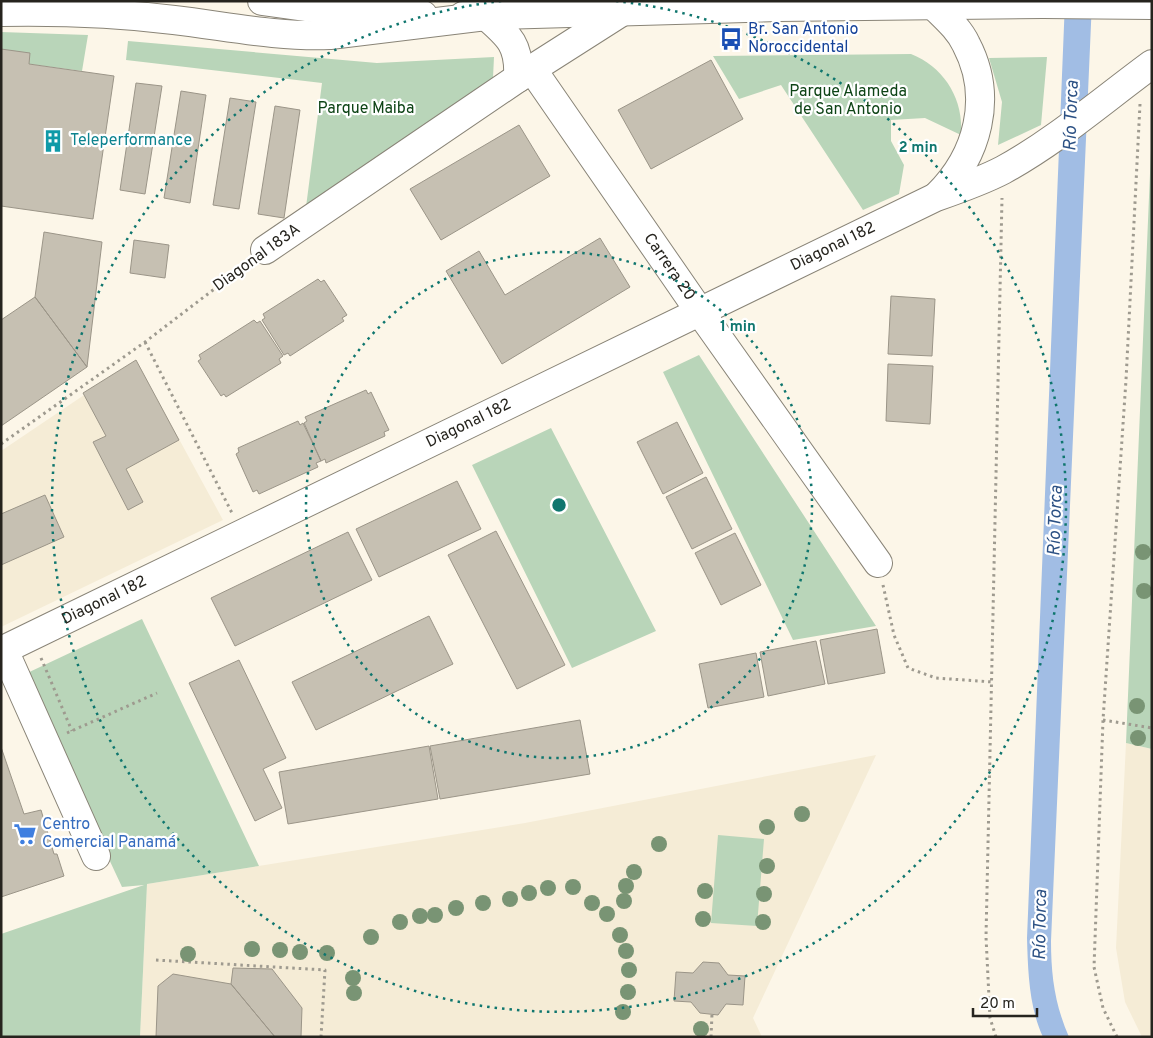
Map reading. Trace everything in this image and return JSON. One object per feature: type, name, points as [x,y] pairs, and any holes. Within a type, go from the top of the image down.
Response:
[{"type":"main road","points":[[262,1],[348,12],[486,16],[777,7],[1043,4],[1140,5]]},
{"type":"main road","name":"Diagonal 182","points":[[934,6],[956,28],[966,44],[980,84],[978,126],[966,158],[951,182],[936,197]]},
{"type":"main road","points":[[1,12],[49,11],[135,16],[270,34],[304,36],[330,35],[486,16]]},
{"type":"main road","name":"Diagonal 183A","points":[[265,250],[525,73],[620,13]]},
{"type":"main road","points":[[486,16],[513,42],[525,73]]},
{"type":"main road","name":"Diagonal 182","points":[[3,650],[936,197],[974,184],[1002,170],[1041,147],[1152,64]]},
{"type":"main road","name":"Carrera 20","points":[[525,73],[700,312],[878,563]]},
{"type":"main road","points":[[3,650],[96,856]]},
{"type":"path","points":[[1118,1037],[1103,1008],[1094,967],[1103,720],[1126,380],[1138,105],[1145,99]]},
{"type":"path","points":[[996,1037],[990,1018],[986,937],[993,682],[1002,170]]},
{"type":"path","name":"Diagonal 183A","points":[[1,444],[144,342],[265,250]]},
{"type":"path","points":[[144,342],[243,534]]},
{"type":"path","points":[[878,563],[894,635],[908,668],[936,678],[993,682]]},
{"type":"path","points":[[32,636],[72,731]]},
{"type":"path","points":[[46,743],[157,693]]},
{"type":"path","points":[[1103,720],[1152,728]]},
{"type":"path","points":[[156,960],[325,970],[321,1037]]},
{"type":"path","points":[[711,1037],[712,1014]]},
{"type":"shaded area","points":[[136,360],[223,520],[1,627],[1,451]]},
{"type":"shaded area","points":[[1126,743],[1152,749],[1152,1037],[1142,1037],[1125,1002],[1116,948]]},
{"type":"shaded area","points":[[876,755],[753,1018],[762,1037],[140,1037],[147,884],[525,823]]},
{"type":"green space","points":[[1,32],[88,35],[82,71],[29,64],[1,49]]},
{"type":"green space","name":"Parque Maiba","points":[[128,41],[377,63],[494,57],[493,78],[306,207],[322,83],[126,60]]},
{"type":"green space","name":"Parque Alameda de San Antonio","points":[[911,54],[933,67],[950,86],[959,109],[961,135],[925,118],[891,120],[891,141],[904,165],[899,194],[863,210],[781,85],[739,99],[713,56]]},
{"type":"green space","points":[[1047,57],[1041,125],[998,145],[1002,102],[989,58]]},
{"type":"green space","points":[[1152,126],[1152,749],[1126,743]]},
{"type":"green space","points":[[699,355],[876,626],[793,640],[663,372]]},
{"type":"green space","points":[[551,428],[656,631],[572,668],[472,465]]},
{"type":"green space","points":[[142,619],[259,866],[147,884],[140,1037],[1,1037],[1,934],[144,885],[122,887],[23,675]]},
{"type":"green space","points":[[718,835],[764,839],[757,926],[711,923]]},
{"type":"water","name":"Río Torca","points":[[1065,1],[1092,1],[1051,941],[1055,990],[1060,1013],[1069,1037],[1043,1037],[1032,1001],[1027,938]]},
{"type":"building","name":"Teleperformance","points":[[1,49],[30,53],[29,64],[114,76],[93,219],[1,206]]},
{"type":"building","points":[[711,60],[743,119],[651,169],[618,110]]},
{"type":"building","points":[[136,83],[162,86],[145,194],[120,190]]},
{"type":"building","points":[[181,91],[206,95],[190,203],[164,198]]},
{"type":"building","points":[[230,98],[256,102],[239,209],[213,205]]},
{"type":"building","points":[[275,106],[300,110],[284,218],[258,214]]},
{"type":"building","points":[[519,125],[550,176],[441,240],[410,189]]},
{"type":"building","points":[[44,232],[102,242],[87,367],[35,297]]},
{"type":"building","points":[[600,238],[630,287],[502,364],[446,271],[479,251],[505,295]]},
{"type":"building","points":[[134,240],[169,245],[165,278],[130,273]]},
{"type":"building","points":[[318,279],[321,282],[324,280],[347,315],[342,318],[344,321],[290,356],[288,353],[284,355],[262,320],[265,318],[263,314]]},
{"type":"building","points":[[891,296],[935,299],[932,356],[888,354]]},
{"type":"building","points":[[35,297],[87,367],[1,426],[1,320]]},
{"type":"building","points":[[254,320],[257,323],[260,321],[283,356],[279,359],[281,363],[226,397],[224,394],[221,396],[198,361],[201,359],[199,355]]},
{"type":"building","points":[[136,360],[179,440],[126,469],[143,502],[128,510],[93,442],[106,436],[83,393]]},
{"type":"building","points":[[888,364],[933,366],[930,424],[886,421]]},
{"type":"building","points":[[366,390],[368,394],[371,392],[389,430],[384,432],[385,436],[326,463],[325,459],[321,461],[304,423],[307,421],[305,417]]},
{"type":"building","points":[[298,421],[300,425],[303,423],[321,461],[316,463],[318,467],[259,494],[257,490],[253,492],[236,454],[239,452],[238,448]]},
{"type":"building","points":[[677,422],[703,473],[663,494],[637,442]]},
{"type":"building","points":[[706,477],[732,529],[692,549],[666,497]]},
{"type":"building","points":[[457,481],[481,529],[379,577],[356,529]]},
{"type":"building","points":[[45,495],[64,537],[1,565],[1,514]]},
{"type":"building","points":[[496,531],[565,665],[517,689],[448,555]]},
{"type":"building","points":[[348,532],[372,580],[235,646],[211,598]]},
{"type":"building","points":[[735,533],[761,585],[721,605],[695,553]]},
{"type":"building","points":[[429,616],[453,664],[316,730],[292,682]]},
{"type":"building","points":[[877,629],[885,673],[828,684],[820,640]]},
{"type":"building","points":[[816,641],[825,684],[768,696],[760,652]]},
{"type":"building","points":[[756,653],[764,697],[708,708],[699,664]]},
{"type":"building","points":[[239,660],[286,758],[263,769],[282,808],[255,821],[189,683]]},
{"type":"building","points":[[580,720],[590,774],[440,799],[430,746]]},
{"type":"building","points":[[429,746],[438,799],[288,824],[279,772]]},
{"type":"building","name":"Centro Comercial Panamá","points":[[1,747],[24,814],[41,810],[54,854],[57,854],[64,876],[1,897]]},
{"type":"building","points":[[703,962],[719,963],[728,975],[745,976],[743,1005],[726,1004],[718,1015],[700,1013],[691,1002],[674,1001],[676,972],[693,973]]},
{"type":"building","points":[[233,968],[272,969],[302,1008],[301,1037],[275,1037],[231,984]]},
{"type":"building","points":[[173,974],[231,984],[275,1037],[156,1037],[158,986]]},
{"type":"place","name":"Br. San Antonio Noroccidental","points":[[731,39]]},
{"type":"place","name":"Teleperformance","points":[[53,141]]},
{"type":"place","name":"Centro Comercial Panamá","points":[[25,834]]}]
